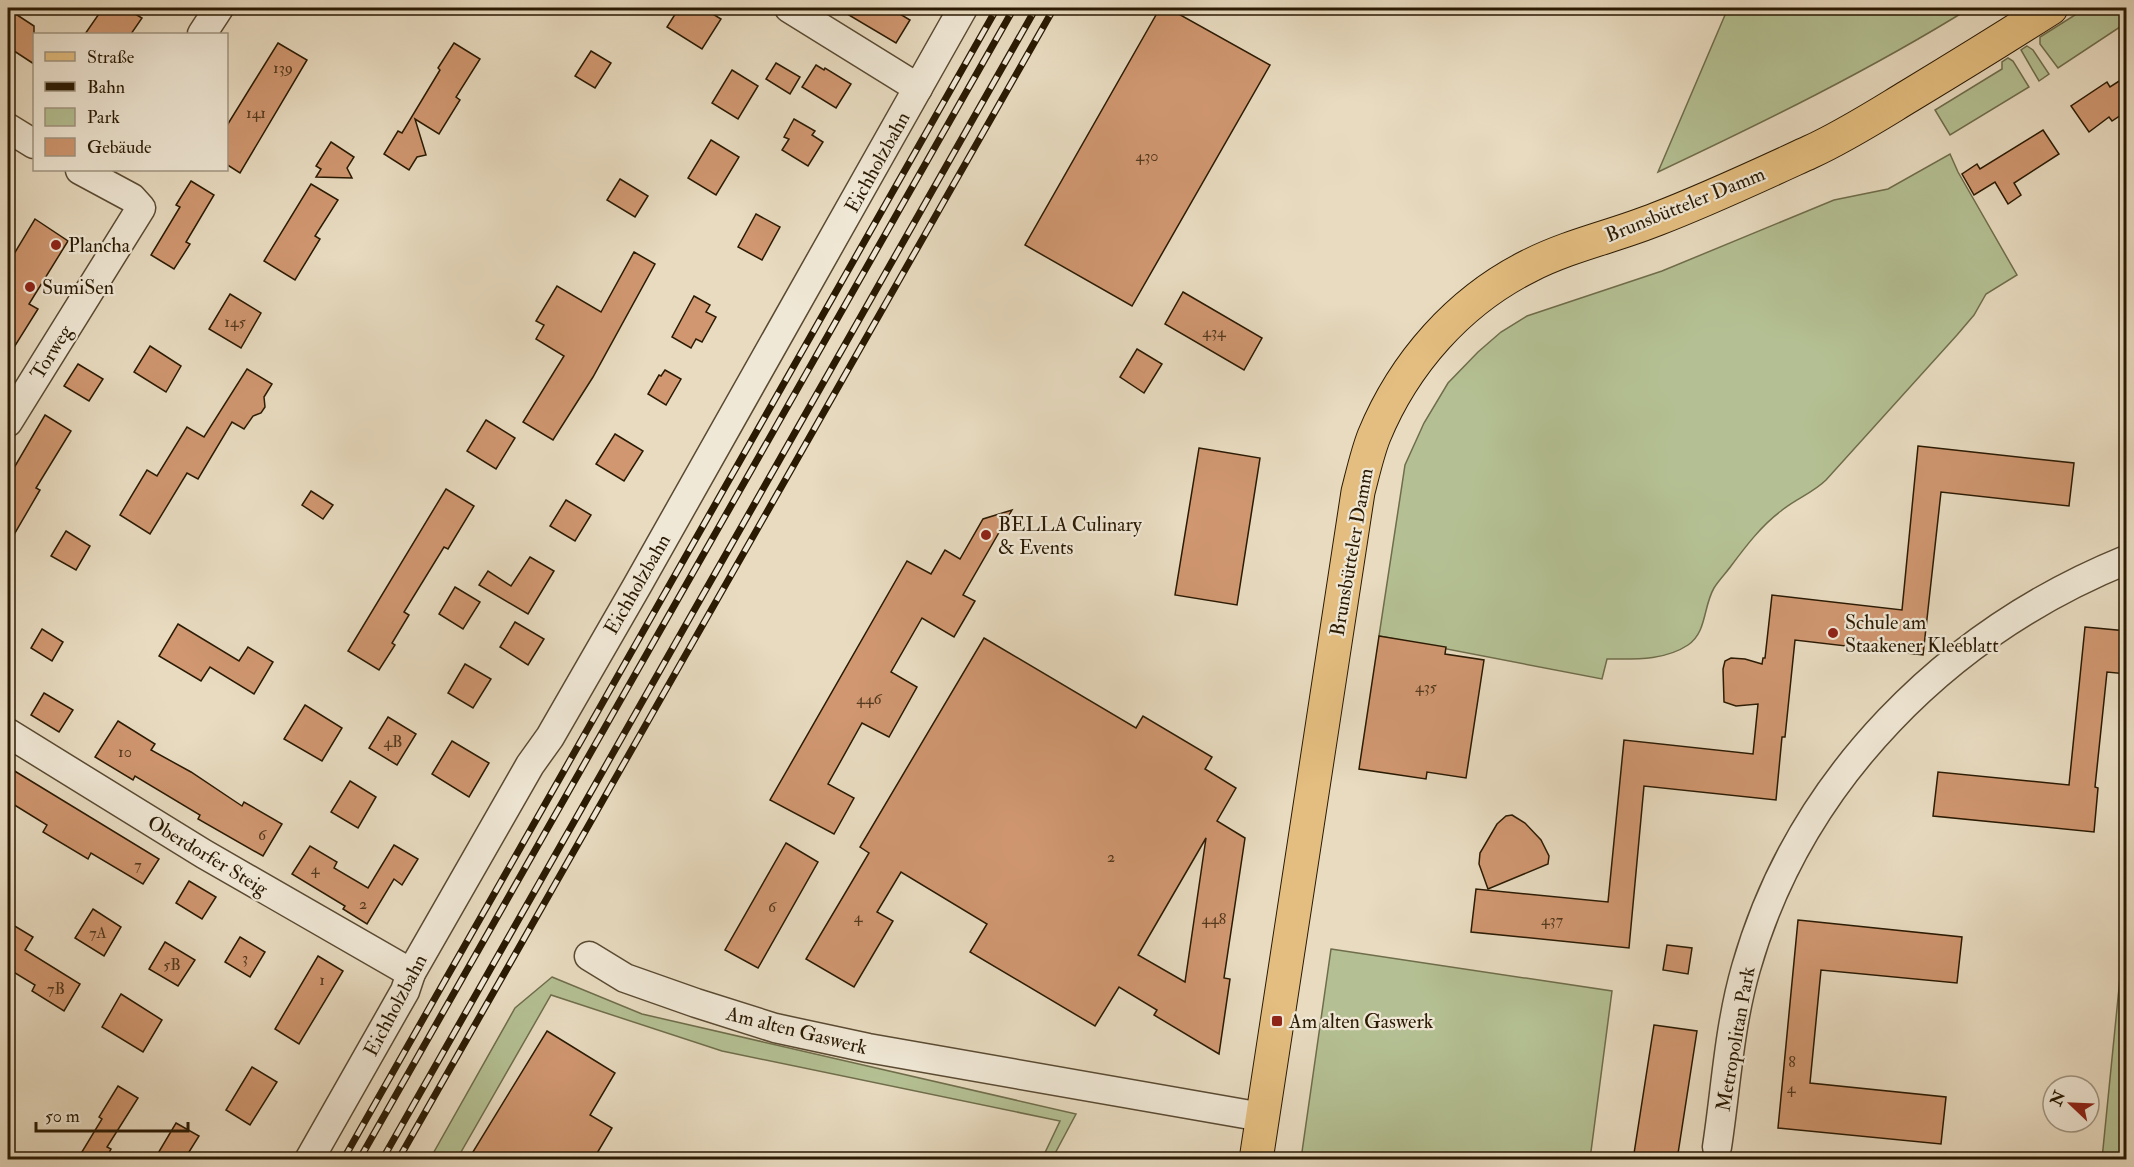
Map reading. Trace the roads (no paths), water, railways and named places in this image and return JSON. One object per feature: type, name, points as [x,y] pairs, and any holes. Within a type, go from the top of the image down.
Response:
[{"type":"main road","name":"Brunsbütteler Damm","points":[[1256,1160],[1358,492],[1374,437],[1407,373],[1433,340],[1461,311],[1494,285],[1530,265],[1575,246],[1658,219],[1812,151],[1851,131],[2051,8]]},
{"type":"street","points":[[203,33],[219,8]]},
{"type":"street","points":[[789,8],[918,88]]},
{"type":"street","name":"Eichholzbahn","points":[[309,1160],[405,990],[411,973],[530,765],[550,737],[648,566],[963,8]]},
{"type":"street","points":[[8,128],[33,143]]},
{"type":"street","points":[[85,171],[114,177]]},
{"type":"street","name":"Torweg","points":[[8,422],[141,208],[114,177]]},
{"type":"street","name":"Metropolitan Park","points":[[1717,1148],[1737,1005],[1746,968],[1766,908],[1790,857],[1823,800],[1878,732],[1908,702],[1971,648],[2057,593],[2127,560]]},
{"type":"street","name":"Oberdorfer Steig","points":[[8,733],[204,854],[411,973]]},
{"type":"street","name":"Am alten Gaswerk","points":[[589,956],[625,978],[775,1028],[868,1048],[1262,1117]]},
{"type":"railway","points":[[343,1160],[997,8]]},
{"type":"railway","points":[[359,1160],[1014,8]]},
{"type":"railway","points":[[382,1160],[1036,8]]},
{"type":"railway","points":[[398,1160],[1054,8]]},
{"type":"place","name":"Plancha","points":[[56,245]]},
{"type":"place","name":"SumiSen","points":[[30,287]]},
{"type":"place","name":"BELLA Culinary & Events","points":[[986,535]]},
{"type":"place","name":"Schule am Staakener Kleeblatt","points":[[1833,633]]},
{"type":"place","name":"Am alten Gaswerk","points":[[1277,1021]]}]
